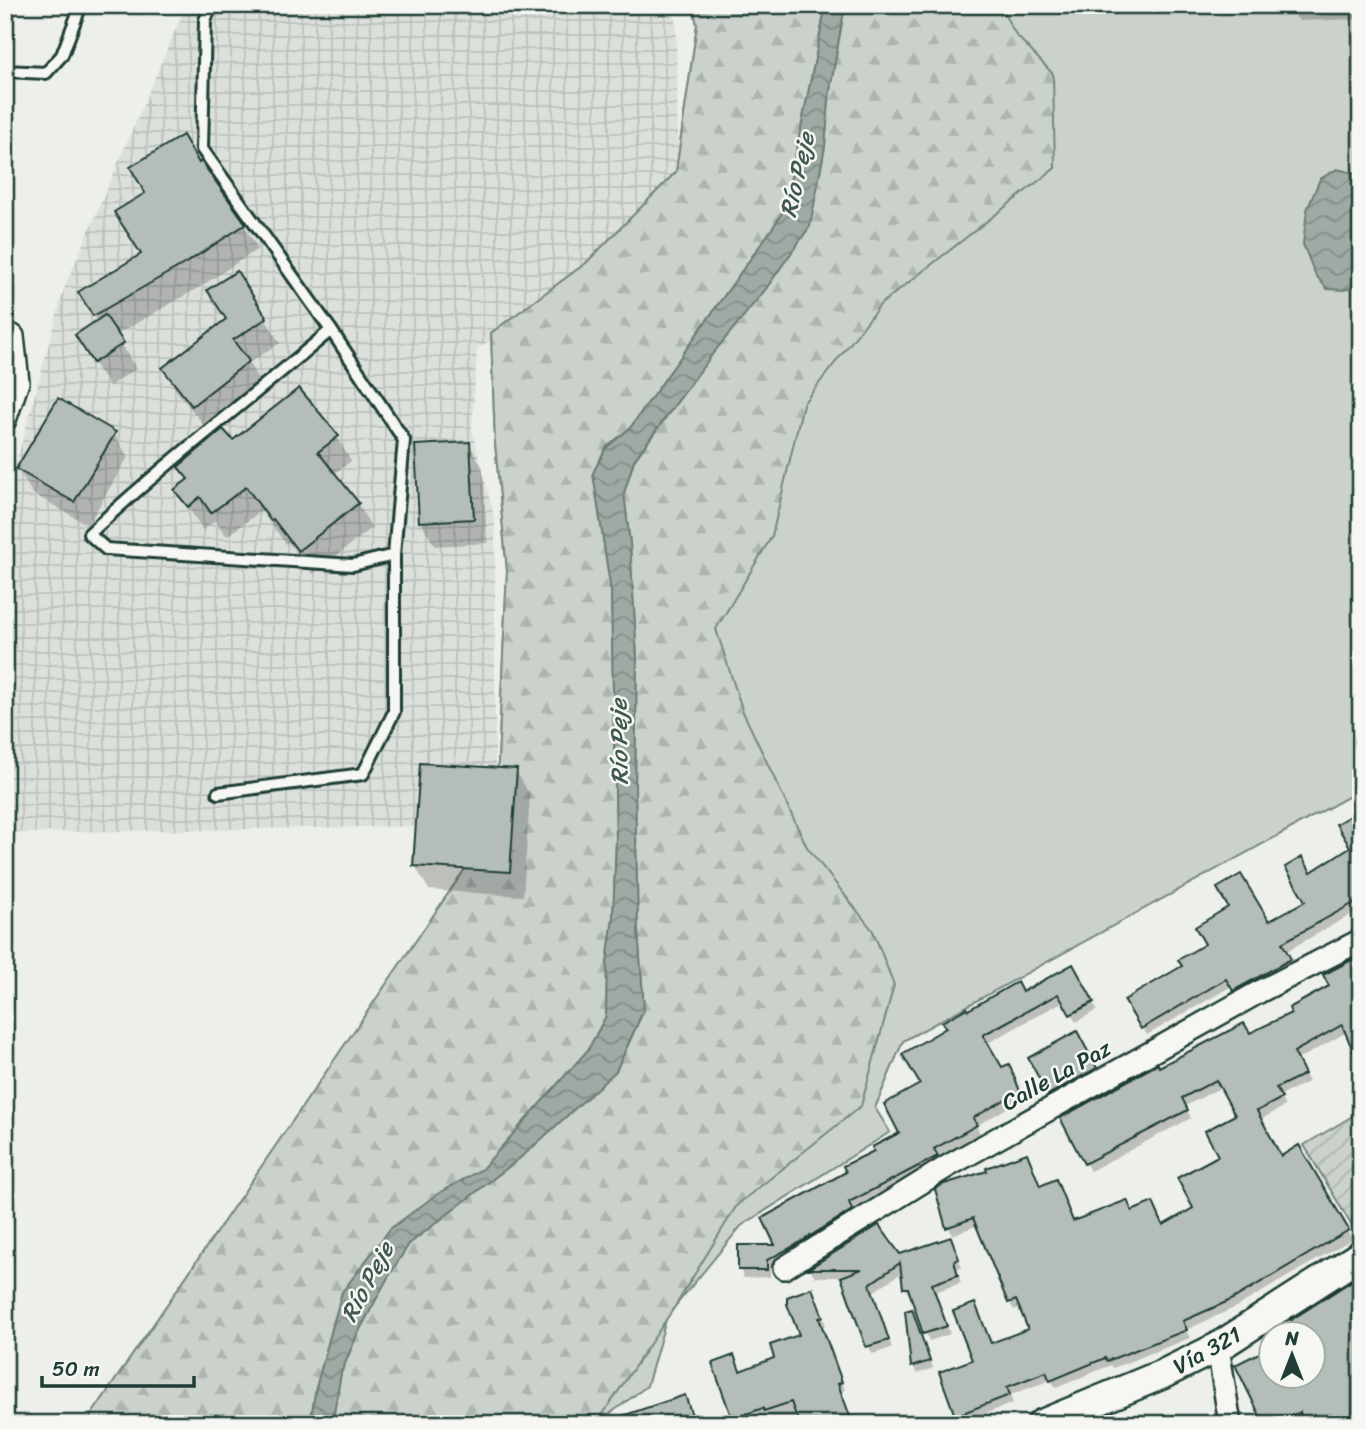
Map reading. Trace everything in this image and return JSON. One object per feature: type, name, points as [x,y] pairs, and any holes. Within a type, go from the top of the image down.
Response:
[{"type":"street","points":[[5,335],[13,336],[18,382],[5,420]]},
{"type":"street","name":"Calle La Paz","points":[[784,1268],[948,1166],[1259,992],[1361,940]]},
{"type":"street","name":"Vía 321","points":[[1042,1424],[1163,1374],[1218,1347],[1361,1255]]},
{"type":"street","points":[[1218,1347],[1230,1424]]},
{"type":"lane","points":[[5,71],[46,73],[62,55],[81,5]]},
{"type":"lane","points":[[212,5],[205,20],[202,149],[331,330],[404,440],[394,555],[394,712],[363,774],[218,793]]},
{"type":"lane","points":[[331,330],[219,425],[142,485],[89,534],[106,549],[353,565],[394,555]]},
{"type":"shaded area","points":[[186,5],[672,5],[676,21],[679,221],[477,349],[472,430],[495,520],[495,825],[5,833],[5,504],[64,289]]},
{"type":"green space","points":[[693,5],[1361,5],[1361,790],[903,1041],[875,1108],[890,1132],[741,1226],[667,1316],[647,1386],[596,1424],[89,1424],[90,1417],[495,826],[507,571],[495,443],[491,333],[586,263],[676,172],[697,25]]},
{"type":"green space","points":[[693,5],[826,5],[785,207],[630,428],[606,448],[593,473],[611,591],[616,839],[606,1016],[588,1050],[482,1169],[436,1195],[342,1292],[316,1388],[310,1424],[89,1424],[90,1417],[495,825],[507,571],[495,443],[491,333],[586,263],[676,172],[697,25]]},
{"type":"green space","points":[[845,5],[999,5],[1016,35],[1053,74],[1055,168],[881,304],[803,404],[772,536],[716,629],[743,712],[807,847],[873,931],[894,985],[861,1106],[737,1205],[674,1308],[597,1423],[332,1424],[341,1373],[356,1337],[387,1278],[409,1244],[525,1154],[616,1071],[644,1010],[638,931],[635,788],[637,658],[624,493],[634,461],[714,352],[765,290],[810,226],[825,146],[830,90]]},
{"type":"green space","points":[[1361,1111],[1361,1237],[1359,1238],[1304,1145]]},
{"type":"water","name":"Río Peje","points":[[826,5],[845,5],[830,90],[825,146],[810,226],[765,290],[714,352],[634,460],[624,493],[637,658],[635,788],[638,931],[644,1009],[616,1071],[525,1154],[409,1244],[356,1337],[341,1373],[332,1424],[310,1424],[316,1388],[342,1292],[390,1229],[436,1195],[482,1169],[588,1050],[606,1016],[616,839],[611,591],[593,473],[606,448],[630,428],[785,207]]},
{"type":"water","points":[[1337,169],[1361,175],[1361,285],[1344,290],[1327,289],[1315,274],[1303,244],[1307,210],[1320,179]]},
{"type":"building","points":[[183,135],[199,163],[201,161],[246,224],[189,261],[93,316],[78,292],[141,254],[114,212],[145,193],[130,167]]},
{"type":"building","points":[[237,271],[267,318],[233,340],[249,361],[192,406],[162,368],[226,319],[207,290]]},
{"type":"building","points":[[105,315],[124,343],[93,363],[75,335]]},
{"type":"building","points":[[299,388],[339,436],[318,452],[359,503],[298,551],[246,487],[211,513],[200,497],[188,507],[174,490],[188,479],[178,467],[223,429],[233,440]]},
{"type":"building","points":[[58,398],[116,432],[74,502],[16,469]]},
{"type":"building","points":[[470,442],[474,519],[419,522],[415,445]]},
{"type":"building","points":[[420,763],[517,769],[510,872],[413,866]]},
{"type":"building","points":[[1353,814],[1361,826],[1361,899],[1282,943],[1291,959],[1233,991],[1226,979],[1141,1029],[1124,1000],[1182,966],[1178,960],[1205,944],[1195,927],[1228,907],[1217,888],[1241,874],[1269,921],[1305,901],[1285,867],[1302,857],[1311,872],[1350,847],[1336,824]]},
{"type":"building","points":[[1361,955],[1361,1069],[1342,1025],[1294,1052],[1305,1074],[1276,1088],[1282,1098],[1257,1111],[1281,1156],[1299,1145],[1349,1230],[1231,1300],[1183,1321],[1187,1330],[1107,1361],[1105,1358],[1050,1381],[1046,1372],[1007,1387],[1010,1395],[955,1416],[939,1372],[972,1360],[953,1311],[975,1303],[991,1343],[1028,1329],[1016,1300],[1008,1303],[973,1218],[946,1228],[935,1189],[987,1171],[986,1168],[1027,1153],[1040,1186],[1056,1179],[1073,1221],[1127,1200],[1132,1211],[1153,1202],[1163,1225],[1193,1208],[1177,1178],[1218,1156],[1205,1131],[1235,1115],[1216,1080],[1182,1098],[1188,1110],[1084,1164],[1060,1118],[1158,1064],[1159,1067],[1244,1023],[1250,1033],[1291,1013],[1289,1008],[1329,986],[1323,975]]},
{"type":"building","points":[[1073,964],[1094,1002],[1070,1015],[1058,994],[983,1035],[1002,1067],[1009,1064],[1020,1091],[973,1118],[977,1125],[934,1149],[938,1156],[849,1202],[852,1210],[767,1260],[767,1270],[738,1270],[738,1245],[775,1245],[762,1218],[846,1172],[843,1166],[874,1151],[872,1147],[899,1133],[884,1104],[920,1084],[902,1054],[946,1028],[942,1022],[967,1008],[968,1010],[1017,982],[1022,992]]},
{"type":"building","points":[[1077,1031],[1097,1068],[1048,1095],[1028,1058]]},
{"type":"building","points":[[879,1225],[900,1254],[951,1237],[959,1259],[954,1261],[958,1275],[932,1284],[947,1326],[923,1334],[908,1288],[903,1288],[900,1263],[870,1284],[889,1340],[866,1347],[841,1277],[862,1269],[808,1269]]},
{"type":"building","points":[[1361,1275],[1361,1419],[1350,1424],[1305,1424],[1300,1412],[1276,1424],[1264,1424],[1235,1365],[1258,1354],[1258,1390],[1328,1390],[1328,1320],[1291,1320]]},
{"type":"building","points":[[812,1288],[823,1317],[819,1318],[842,1382],[838,1384],[853,1424],[799,1424],[791,1402],[732,1419],[712,1363],[734,1355],[740,1371],[774,1358],[770,1345],[799,1335],[787,1304],[787,1297]]},
{"type":"building","points":[[912,1309],[930,1361],[911,1367],[905,1311]]},
{"type":"building","points":[[685,1395],[695,1424],[607,1424],[607,1421]]}]
